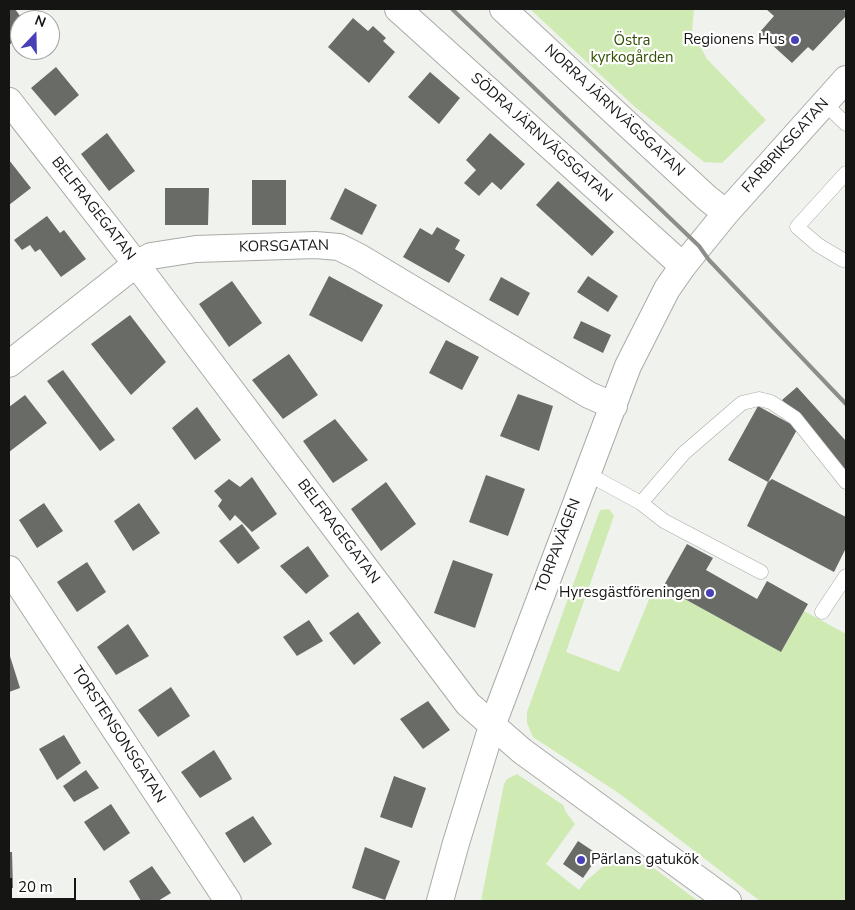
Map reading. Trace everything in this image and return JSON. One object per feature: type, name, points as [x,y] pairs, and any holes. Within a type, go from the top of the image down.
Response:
[{"type":"street","name":"SÖDRA JÄRNVÄGSGATAN","points":[[398,9],[683,266]]},
{"type":"street","name":"NORRA JÄRNVÄGSGATAN","points":[[503,9],[707,198],[726,213]]},
{"type":"street","name":"FARBRIKSGATAN","points":[[726,213],[846,79]]},
{"type":"street","name":"BELFRAGEGATAN","points":[[9,101],[136,264],[468,704],[522,751],[728,901]]},
{"type":"street","name":"TORPAVÄGEN","points":[[440,901],[492,726],[628,366],[667,289],[726,213]]},
{"type":"street","name":"KORSGATAN","points":[[9,364],[136,264],[151,256],[196,249],[339,247],[359,256],[589,395],[614,406]]},
{"type":"street","name":"TORSTENSONSGATAN","points":[[9,569],[228,901]]},
{"type":"lane","points":[[824,103],[846,124]]},
{"type":"lane","points":[[845,260],[818,246],[797,227],[846,174]]},
{"type":"lane","points":[[642,503],[684,453],[742,403],[759,399],[771,402],[795,418],[846,482]]},
{"type":"lane","points":[[586,473],[642,503],[664,521],[760,572]]},
{"type":"lane","points":[[822,612],[846,576]]},
{"type":"green space","name":"Östra kyrkogården","points":[[530,9],[694,9],[692,31],[707,59],[766,120],[722,163],[704,162],[635,107]]},
{"type":"green space","points":[[609,509],[614,516],[566,652],[619,672],[650,597],[663,587],[781,652],[804,611],[846,634],[846,901],[760,901],[620,794],[533,737],[527,723],[527,712],[600,510]]},
{"type":"green space","points":[[517,774],[563,805],[575,824],[546,864],[579,890],[586,881],[613,858],[651,866],[698,901],[481,901],[504,784],[507,779]]},
{"type":"building","points":[[9,9],[15,9],[10,10],[9,45]]},
{"type":"building","name":"Regionens Hus","points":[[766,9],[843,9],[846,12],[846,16],[813,51],[808,47],[792,63],[759,33],[774,16]]},
{"type":"building","points":[[353,18],[368,31],[373,26],[386,38],[383,41],[395,52],[369,83],[328,47]]},
{"type":"building","points":[[56,67],[79,95],[55,116],[31,88]]},
{"type":"building","points":[[430,72],[460,98],[439,124],[408,97]]},
{"type":"building","points":[[107,133],[135,171],[109,191],[81,154]]},
{"type":"building","points":[[490,133],[525,164],[501,190],[492,182],[479,196],[464,183],[476,170],[466,160]]},
{"type":"building","points":[[9,160],[31,188],[9,205]]},
{"type":"building","points":[[252,180],[286,180],[286,225],[252,225]]},
{"type":"building","points":[[558,181],[614,232],[592,256],[536,205]]},
{"type":"building","points":[[165,188],[209,188],[208,225],[165,225]]},
{"type":"building","points":[[345,188],[377,205],[362,235],[330,219]]},
{"type":"building","points":[[47,216],[60,233],[64,230],[86,259],[61,277],[40,249],[35,252],[30,245],[22,250],[14,240]]},
{"type":"building","points":[[437,227],[460,240],[455,249],[465,255],[449,283],[403,257],[420,228],[432,235]]},
{"type":"building","points":[[329,276],[383,305],[362,342],[309,315]]},
{"type":"building","points":[[588,276],[618,296],[608,312],[577,292]]},
{"type":"building","points":[[501,277],[530,293],[518,316],[489,300]]},
{"type":"building","points":[[232,281],[262,323],[229,347],[199,304]]},
{"type":"building","points":[[130,315],[166,362],[131,395],[91,344]]},
{"type":"building","points":[[581,321],[611,335],[603,353],[573,338]]},
{"type":"building","points":[[446,340],[479,357],[462,390],[429,373]]},
{"type":"building","points":[[289,354],[318,395],[283,419],[252,380]]},
{"type":"building","points":[[63,370],[115,440],[100,451],[47,381]]},
{"type":"building","points":[[797,387],[846,441],[846,471],[782,400]]},
{"type":"building","points":[[518,394],[553,406],[539,451],[500,436]]},
{"type":"building","points":[[25,395],[47,423],[9,452],[9,407]]},
{"type":"building","points":[[758,406],[798,428],[768,482],[728,460]]},
{"type":"building","points":[[197,407],[221,440],[195,460],[172,428]]},
{"type":"building","points":[[335,419],[368,460],[333,483],[303,441]]},
{"type":"building","points":[[486,475],[525,489],[508,536],[469,522]]},
{"type":"building","points":[[252,477],[277,514],[252,532],[235,515],[230,521],[218,506],[222,500],[214,491],[229,479],[240,487]]},
{"type":"building","points":[[772,479],[846,517],[846,548],[834,572],[747,526],[768,482]]},
{"type":"building","points":[[386,482],[416,524],[381,551],[351,509]]},
{"type":"building","points":[[44,503],[63,531],[37,548],[19,520]]},
{"type":"building","points":[[139,503],[160,533],[133,551],[114,521]]},
{"type":"building","points":[[242,524],[260,548],[238,564],[219,541]]},
{"type":"building","name":"Hyresgästföreningen","points":[[687,544],[713,558],[706,570],[757,599],[767,581],[808,604],[781,652],[663,587]]},
{"type":"building","points":[[308,546],[329,576],[306,594],[280,566]]},
{"type":"building","points":[[453,560],[493,574],[475,628],[434,613]]},
{"type":"building","points":[[87,562],[106,592],[77,612],[57,582]]},
{"type":"building","points":[[358,612],[381,643],[354,665],[329,633]]},
{"type":"building","points":[[309,620],[323,641],[297,656],[283,637]]},
{"type":"building","points":[[128,624],[149,656],[116,675],[97,647]]},
{"type":"building","points":[[9,653],[20,688],[9,692]]},
{"type":"building","points":[[171,687],[190,716],[158,737],[138,710]]},
{"type":"building","points":[[428,701],[450,730],[423,749],[400,719]]},
{"type":"building","points":[[64,735],[81,763],[57,780],[39,749]]},
{"type":"building","points":[[214,750],[232,779],[200,798],[181,772]]},
{"type":"building","points":[[86,770],[99,788],[74,802],[63,786]]},
{"type":"building","points":[[394,776],[426,788],[412,828],[380,817]]},
{"type":"building","points":[[111,804],[130,833],[104,851],[84,822]]},
{"type":"building","points":[[253,816],[272,844],[244,863],[225,833]]},
{"type":"building","name":"Pärlans gatukök","points":[[578,841],[599,855],[583,878],[563,864]]},
{"type":"building","points":[[365,847],[400,861],[385,900],[352,888]]},
{"type":"building","points":[[9,852],[12,852],[13,888],[9,888]]},
{"type":"building","points":[[152,866],[171,893],[158,901],[141,901],[129,881]]},
{"type":"railway","points":[[452,9],[699,246],[709,260],[846,404]]},
{"type":"place","name":"Regionens Hus","points":[[795,40]]},
{"type":"place","name":"Hyresgästföreningen","points":[[710,593]]},
{"type":"place","name":"Pärlans gatukök","points":[[581,860]]}]
